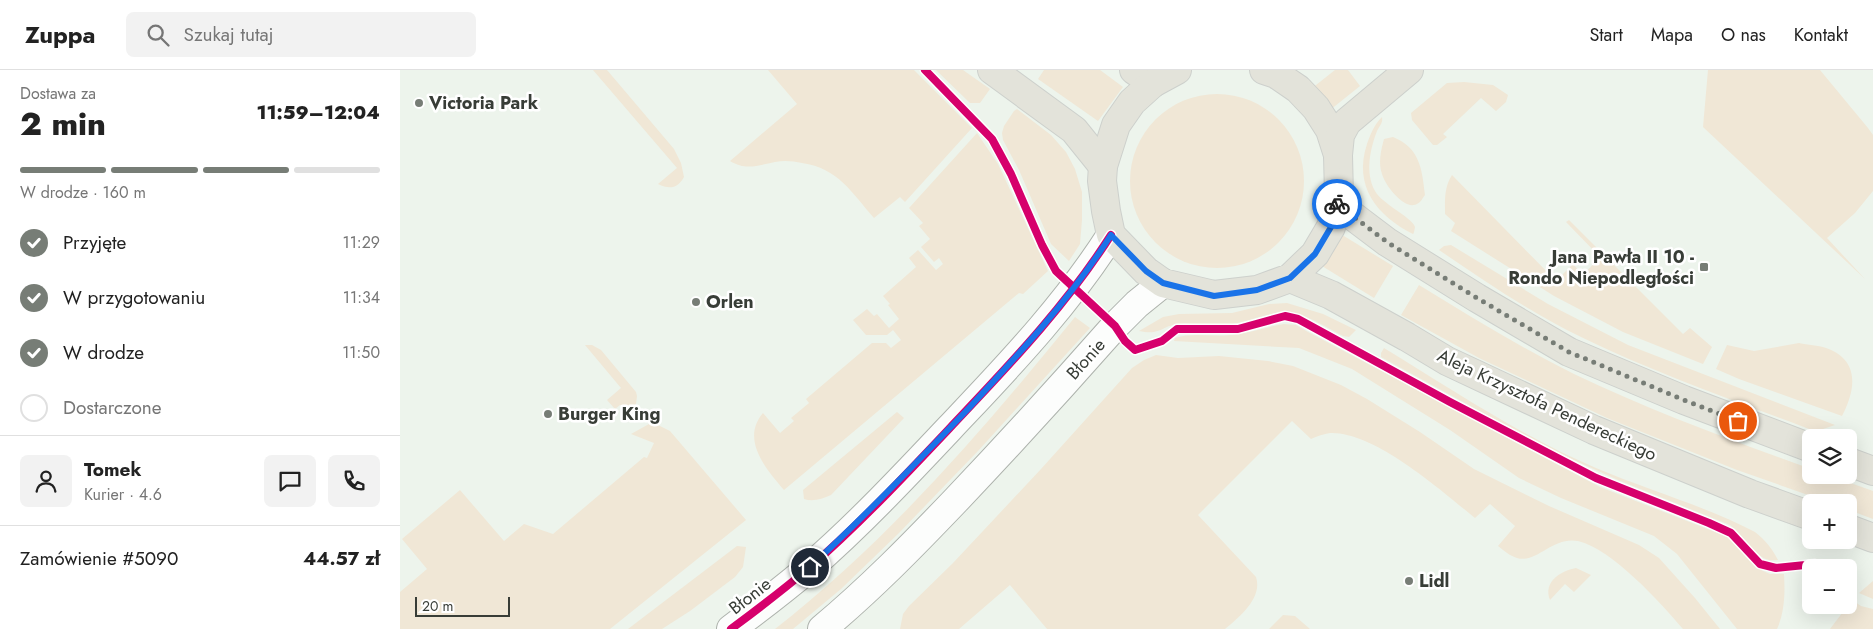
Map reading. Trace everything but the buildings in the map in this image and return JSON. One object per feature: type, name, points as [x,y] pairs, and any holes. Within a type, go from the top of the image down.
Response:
[{"type":"main road","points":[[992,70],[1074,130],[1104,166]]},
{"type":"main road","points":[[1177,70],[1144,76],[1132,102],[1116,125],[1104,166],[1102,181],[1106,211],[1111,235],[1146,271],[1163,283],[1214,296],[1257,290],[1290,278],[1315,254],[1331,227],[1340,196],[1338,155],[1340,135],[1348,122],[1409,70]]},
{"type":"main road","points":[[1280,71],[1316,108],[1330,130],[1338,155]]},
{"type":"main road","points":[[1340,196],[1350,214],[1387,242],[1569,352],[1684,400],[1802,445]]},
{"type":"main road","name":"Aleja Krzysztofa Pendereckiego","points":[[1290,278],[1331,295],[1447,361],[1594,430],[1750,494],[1802,513]]},
{"type":"main road","points":[[1857,465],[1873,471]]},
{"type":"main road","points":[[1857,532],[1873,538]]},
{"type":"street","name":"Błonie","points":[[731,629],[771,600],[810,567],[914,466],[1028,345],[1081,280],[1111,235]]},
{"type":"street","name":"Błonie","points":[[822,629],[911,547],[981,474],[1115,326],[1136,304],[1163,283]]},
{"type":"shaded area","points":[[593,70],[607,70],[674,149],[681,163],[684,177],[679,184],[673,187],[666,187],[658,184],[677,168]]},
{"type":"shaded area","points":[[768,70],[914,70],[972,128],[905,202],[900,197],[874,218],[843,183],[835,176],[815,166],[778,161],[747,167],[730,161],[797,104]]},
{"type":"shaded area","points":[[936,70],[963,70],[990,89],[980,103],[970,103]]},
{"type":"shaded area","points":[[1044,70],[1100,70],[1123,87],[1098,121],[1038,79]]},
{"type":"shaded area","points":[[1335,70],[1348,70],[1360,86],[1330,110],[1311,89]]},
{"type":"shaded area","points":[[1708,70],[1820,70],[1868,128],[1873,135],[1873,191],[1855,213],[1827,238],[1865,279],[1703,127]]},
{"type":"shaded area","points":[[1464,82],[1493,85],[1508,95],[1506,102],[1496,111],[1481,98],[1443,134],[1447,137],[1437,145],[1433,145],[1412,120],[1411,113],[1447,83]]},
{"type":"shaded area","points":[[1217,94],[1234,96],[1258,104],[1284,126],[1294,140],[1300,156],[1304,181],[1302,198],[1294,222],[1272,248],[1258,258],[1242,264],[1217,268],[1200,266],[1176,258],[1150,236],[1140,222],[1134,206],[1130,181],[1132,164],[1140,140],[1162,114],[1176,104],[1192,98]]},
{"type":"shaded area","points":[[1017,109],[1051,135],[1066,152],[1075,169],[1082,192],[1082,220],[1080,244],[1069,261],[1051,244],[1019,170],[1003,140],[1004,126]]},
{"type":"shaded area","points":[[1382,117],[1382,122],[1372,145],[1370,177],[1379,196],[1413,223],[1415,227],[1413,234],[1400,227],[1379,209],[1371,198],[1366,186],[1363,173],[1363,159],[1373,129]]},
{"type":"shaded area","points":[[977,133],[998,164],[1048,271],[1023,294],[1019,293],[784,490],[758,454],[754,434],[757,423],[763,413],[780,433],[794,421],[791,418],[809,403],[806,399],[872,343],[886,343],[891,348],[901,340],[893,330],[887,335],[866,335],[853,320],[867,309],[874,316],[877,314],[889,328],[899,319],[883,296],[916,267],[909,258],[918,250],[936,270],[943,264],[939,258],[934,262],[921,247],[930,239],[919,226],[923,223],[909,208]]},
{"type":"shaded area","points":[[1393,137],[1409,147],[1421,168],[1425,195],[1421,201],[1414,205],[1404,203],[1399,199],[1390,189],[1382,174],[1380,161],[1384,139]]},
{"type":"shaded area","points":[[1452,175],[1556,281],[1573,264],[1583,275],[1600,257],[1566,222],[1569,220],[1683,334],[1690,328],[1712,347],[1703,364],[1623,332],[1554,296],[1451,231],[1455,223],[1445,214],[1445,204],[1446,189]]},
{"type":"shaded area","points":[[1339,233],[1393,266],[1374,298],[1322,266]]},
{"type":"shaded area","points":[[1451,245],[1548,304],[1628,345],[1835,425],[1823,429],[1809,429],[1694,386],[1609,350],[1562,328],[1491,285],[1439,250],[1444,246]]},
{"type":"shaded area","points":[[1419,285],[1535,353],[1603,388],[1691,424],[1802,466],[1802,484],[1853,484],[1873,491],[1873,519],[1857,513],[1857,494],[1805,494],[1737,470],[1607,418],[1479,358],[1401,315]]},
{"type":"shaded area","points":[[1287,303],[1323,314],[1356,330],[1349,337],[1343,336],[1296,313],[1283,312],[1226,325],[1180,324],[1152,332],[1139,331],[1163,317],[1179,314],[1232,313],[1269,304]]},
{"type":"shaded area","points":[[1075,317],[1090,328],[978,451],[899,533],[841,589],[793,629],[775,629],[817,595],[896,521],[934,482]]},
{"type":"shaded area","points":[[1284,324],[1296,325],[1600,487],[1728,537],[1761,570],[1770,574],[1784,574],[1784,602],[1777,629],[1737,629],[1677,554],[1654,536],[1561,498],[1519,478],[1450,430],[1352,369],[1299,348],[1174,341],[1175,338],[1182,336],[1230,335]]},
{"type":"shaded area","points":[[1799,343],[1823,347],[1837,353],[1850,368],[1852,386],[1847,406],[1842,416],[1716,369],[1727,345],[1754,351]]},
{"type":"shaded area","points":[[585,345],[592,345],[601,350],[636,392],[636,404],[630,407],[620,405],[615,409],[607,400],[621,388]]},
{"type":"shaded area","points":[[1384,348],[1541,442],[1596,468],[1716,514],[1755,532],[1768,544],[1778,560],[1769,560],[1762,557],[1730,525],[1618,480],[1545,447],[1381,357]]},
{"type":"shaded area","points":[[1156,355],[1178,358],[1219,356],[1268,361],[1293,366],[1341,385],[1420,432],[1474,469],[1549,506],[1639,545],[1659,558],[1720,629],[1683,629],[1649,591],[1620,565],[1606,554],[1578,541],[1561,542],[1524,559],[1512,556],[1498,546],[1515,526],[1490,504],[1475,518],[1426,479],[1387,452],[1348,435],[1330,433],[1311,439],[1292,421],[1198,515],[1256,577],[1257,585],[1253,600],[1243,613],[1225,629],[1047,629],[1010,585],[959,629],[900,629],[903,614],[909,606],[953,563],[1132,368]]},
{"type":"shaded area","points":[[897,412],[904,418],[831,495],[818,500],[804,499],[803,490]]},
{"type":"shaded area","points":[[649,424],[658,425],[670,431],[746,520],[610,629],[400,629],[400,592],[427,569],[402,539],[460,490],[504,541],[524,524],[553,534],[644,457],[647,458],[654,443],[631,434]]},
{"type":"shaded area","points":[[737,546],[746,547],[743,567],[735,577],[690,611],[662,629],[628,629]]},
{"type":"shaded area","points":[[1576,568],[1591,575],[1574,592],[1565,584],[1550,600],[1549,588],[1554,578],[1570,569]]},
{"type":"shaded area","points":[[1873,581],[1873,599],[1859,593]]},
{"type":"shaded area","points":[[1857,603],[1873,609],[1873,629],[1830,629],[1841,614],[1857,614]]},
{"type":"shaded area","points":[[1283,615],[1295,616],[1310,629],[1269,629]]},
{"type":"cycle path","points":[[925,70],[992,139],[1011,174],[1042,245],[1056,271],[1115,326],[1125,341],[1135,350],[1162,341],[1177,329],[1238,329],[1285,316],[1298,319],[1450,402],[1596,478],[1731,533],[1760,564],[1776,568],[1802,565]]},
{"type":"cycle path","points":[[731,629],[809,568],[849,532],[906,474],[1002,372],[1060,306],[1111,235]]},
{"type":"way so far","points":[[1337,204],[1340,196],[1350,214],[1387,242],[1569,352],[1738,421]]},
{"type":"place","name":"Victoria Park","points":[[419,103]]},
{"type":"place","name":"Jana Pawła II 10 - Rondo Niepodległości","points":[[1704,267]]},
{"type":"place","name":"Orlen","points":[[696,302]]},
{"type":"place","name":"Burger King","points":[[548,414]]},
{"type":"place","name":"Lidl","points":[[1409,581]]},
{"type":"route","points":[[810,567],[914,466],[1028,345],[1092,266],[1111,235],[1146,271],[1163,283],[1214,296],[1257,290],[1290,278],[1315,254],[1331,227],[1337,204]]}]
